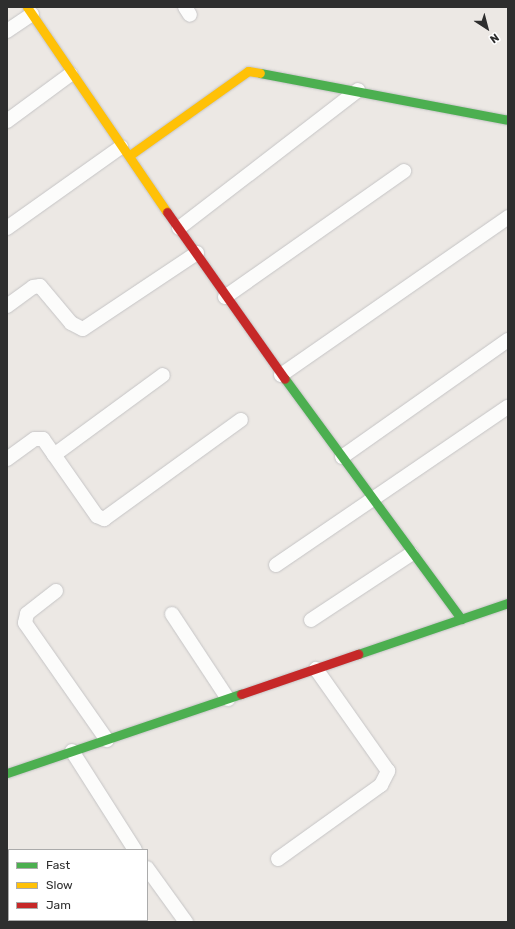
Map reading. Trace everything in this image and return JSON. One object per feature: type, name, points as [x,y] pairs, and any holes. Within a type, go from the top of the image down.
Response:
[{"type":"street","points":[[7,31],[30,10],[71,74],[179,228],[225,297],[411,554],[461,619]]},
{"type":"street","points":[[7,228],[248,71],[358,90],[508,120]]},
{"type":"street","points":[[7,121],[71,74]]},
{"type":"street","points":[[179,228],[358,90]]},
{"type":"street","points":[[225,297],[404,171]]},
{"type":"street","points":[[281,375],[508,217]]},
{"type":"street","points":[[7,306],[33,287],[40,286],[71,322],[83,329],[196,253]]},
{"type":"street","points":[[342,457],[508,340]]},
{"type":"street","points":[[54,455],[163,375]]},
{"type":"street","points":[[276,565],[508,407]]},
{"type":"street","points":[[7,459],[38,438],[54,455],[97,516],[104,519],[241,420]]},
{"type":"street","points":[[311,620],[411,554]]},
{"type":"street","points":[[56,591],[27,614],[25,623],[107,740]]},
{"type":"street","points":[[7,773],[508,603]]},
{"type":"street","points":[[172,614],[228,699]]},
{"type":"street","points":[[278,859],[381,785],[388,771],[316,669]]},
{"type":"street","points":[[72,751],[134,849]]},
{"type":"street","points":[[148,869],[186,922]]},
{"type":"traffic: fast","points":[[260,73],[508,120]]},
{"type":"traffic: fast","points":[[285,379],[461,619]]},
{"type":"traffic: fast","points":[[358,654],[508,603]]},
{"type":"traffic: fast","points":[[7,773],[241,694]]},
{"type":"traffic: slow","points":[[27,7],[167,212]]},
{"type":"traffic: slow","points":[[130,155],[248,71],[260,73]]},
{"type":"traffic: jam","points":[[167,212],[285,379]]},
{"type":"traffic: jam","points":[[241,694],[358,654]]}]
